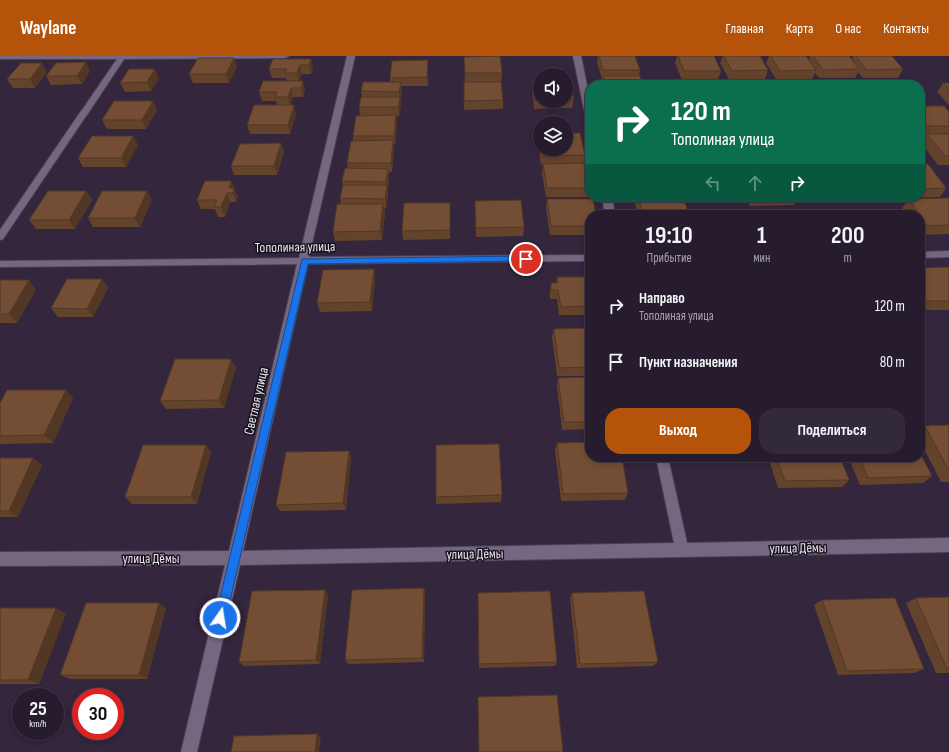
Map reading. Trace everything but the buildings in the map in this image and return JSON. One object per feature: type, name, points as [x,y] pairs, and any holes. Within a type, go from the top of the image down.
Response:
[{"type":"street","points":[[0,237],[122,56]]},
{"type":"street","points":[[0,57],[285,56]]},
{"type":"street","name":"Светлая улица","points":[[189,752],[351,56]]},
{"type":"street","points":[[577,56],[585,95]]},
{"type":"street","points":[[925,255],[949,254]]},
{"type":"street","name":"Тополиная улица","points":[[0,264],[585,258]]},
{"type":"street","points":[[663,462],[682,550]]},
{"type":"street","name":"улица Дёмы","points":[[0,560],[234,558],[949,545]]},
{"type":"route","points":[[220,618],[304,261],[526,259]]}]
